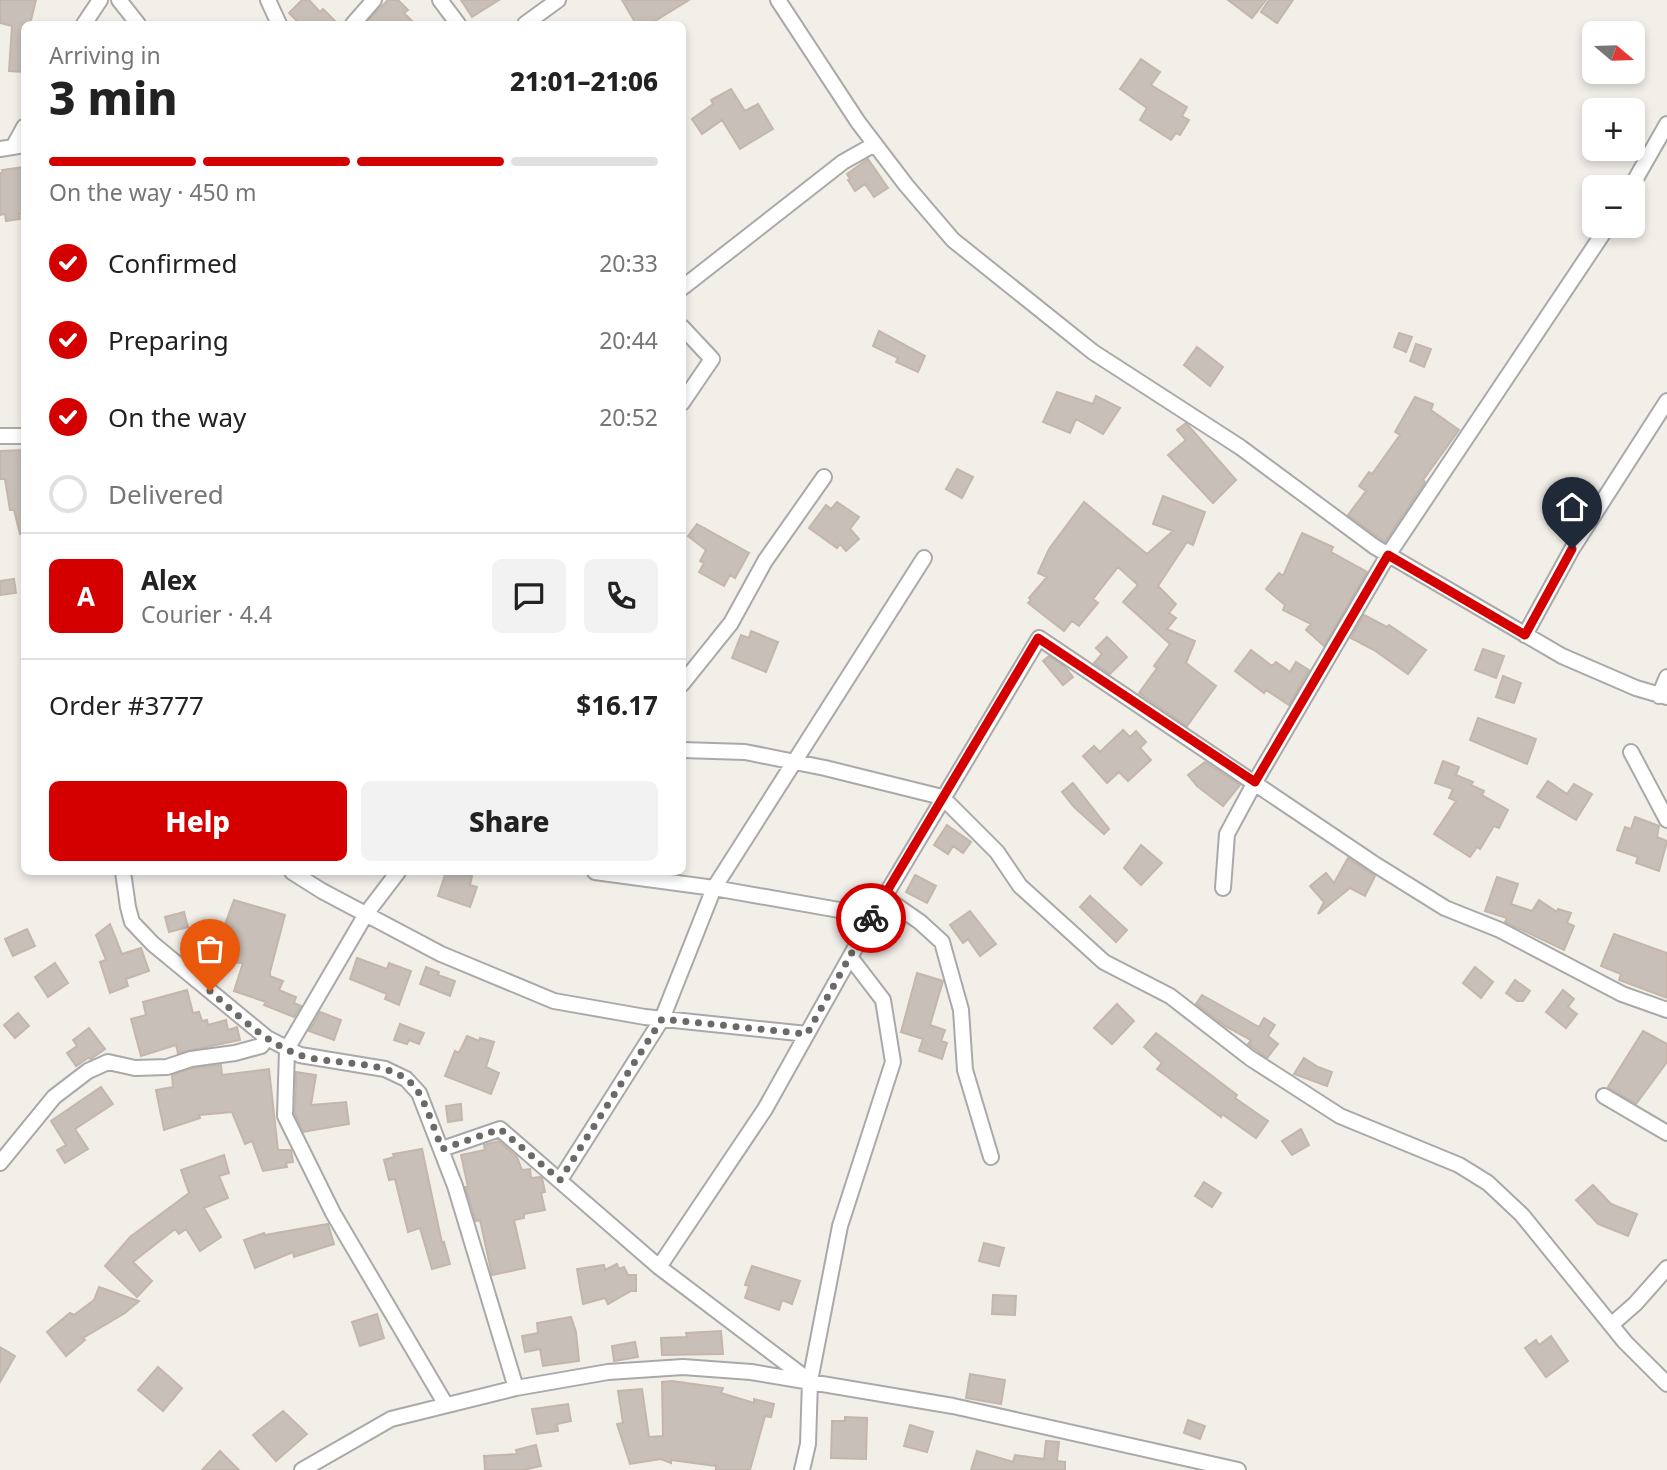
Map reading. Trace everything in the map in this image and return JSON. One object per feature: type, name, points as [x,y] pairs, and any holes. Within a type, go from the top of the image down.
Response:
[{"type":"street","points":[[86,21],[100,0]]},
{"type":"street","points":[[119,0],[136,21]]},
{"type":"street","points":[[268,0],[278,21]]},
{"type":"street","points":[[356,21],[374,0]]},
{"type":"street","points":[[440,0],[456,21]]},
{"type":"street","points":[[529,21],[558,0]]},
{"type":"street","points":[[778,0],[858,122],[953,240],[1093,352],[1240,447],[1388,555],[1562,656],[1663,697],[1667,677]]},
{"type":"street","points":[[1638,175],[1667,124]]},
{"type":"street","points":[[686,285],[843,162],[875,144]]},
{"type":"street","points":[[1223,888],[1227,834],[1255,782],[1388,555],[1600,238]]},
{"type":"street","points":[[686,331],[712,359],[686,397]]},
{"type":"street","points":[[1525,635],[1572,549],[1667,401]]},
{"type":"street","points":[[0,436],[21,436]]},
{"type":"street","points":[[686,679],[731,623],[765,561],[824,477]]},
{"type":"street","points":[[560,1180],[662,1019],[713,888],[924,558]]},
{"type":"street","points":[[659,1266],[765,1109],[884,897],[1038,638],[1445,908],[1500,930],[1622,994],[1667,1010]]},
{"type":"street","points":[[686,750],[745,752],[942,797],[972,824],[997,852],[1020,886],[1104,961],[1170,996],[1250,1058],[1340,1116],[1460,1166],[1488,1183],[1522,1215],[1625,1342],[1667,1384]]},
{"type":"street","points":[[1631,752],[1667,820]]},
{"type":"street","points":[[123,875],[132,922],[153,944],[267,1038],[300,1055],[385,1069],[406,1079],[419,1093],[442,1149],[516,1388]]},
{"type":"street","points":[[297,875],[441,954],[554,1001],[662,1019],[807,1034]]},
{"type":"street","points":[[396,875],[366,914],[287,1049],[285,1116],[332,1213],[446,1405]]},
{"type":"street","points":[[617,875],[713,888],[873,916]]},
{"type":"street","points":[[884,897],[920,922],[942,942],[961,1010],[965,1070],[990,1157]]},
{"type":"street","points":[[802,1470],[808,1444],[810,1381],[840,1226],[893,1062],[883,1000],[850,957]]},
{"type":"street","points":[[0,1163],[54,1097],[88,1072],[108,1062],[135,1068],[167,1067],[191,1059],[235,1053],[261,1046],[267,1038]]},
{"type":"street","points":[[1604,1097],[1667,1133]]},
{"type":"street","points":[[442,1149],[500,1129],[659,1266],[810,1381]]},
{"type":"street","points":[[1611,1325],[1635,1304],[1667,1268]]},
{"type":"street","points":[[302,1470],[391,1419],[516,1388],[608,1372],[683,1367],[751,1372],[953,1406],[1238,1470]]},
{"type":"building","points":[[0,0],[36,0],[31,21],[21,21],[21,72],[9,71],[12,26],[0,23]]},
{"type":"building","points":[[302,0],[309,0],[320,12],[323,9],[335,21],[297,21],[289,13]]},
{"type":"building","points":[[388,0],[398,0],[408,10],[404,13],[412,21],[368,21]]},
{"type":"building","points":[[461,0],[499,0],[472,17]]},
{"type":"building","points":[[622,0],[689,0],[655,21],[634,21]]},
{"type":"building","points":[[1228,0],[1266,0],[1252,18]]},
{"type":"building","points":[[1269,0],[1293,0],[1277,23],[1261,12]]},
{"type":"building","points":[[1141,59],[1160,72],[1151,85],[1187,107],[1182,116],[1189,120],[1180,135],[1176,133],[1171,140],[1140,120],[1147,108],[1120,89]]},
{"type":"building","points":[[731,89],[745,111],[758,104],[773,129],[740,149],[722,120],[702,134],[692,119],[713,104],[711,100]]},
{"type":"building","points":[[868,159],[888,188],[874,197],[865,184],[855,191],[847,174]]},
{"type":"building","points":[[21,167],[20,219],[6,221],[5,214],[0,215],[2,170]]},
{"type":"building","points":[[879,331],[925,356],[918,372],[896,362],[898,358],[873,346]]},
{"type":"building","points":[[1399,333],[1412,337],[1406,352],[1394,347]]},
{"type":"building","points":[[1416,344],[1431,349],[1424,367],[1410,361]]},
{"type":"building","points":[[1197,347],[1223,367],[1210,386],[1184,365]]},
{"type":"building","points":[[1057,392],[1093,404],[1096,396],[1120,408],[1103,434],[1076,419],[1070,433],[1043,422]]},
{"type":"building","points":[[1415,397],[1433,404],[1431,410],[1459,430],[1423,480],[1425,482],[1385,542],[1348,515],[1366,491],[1359,486],[1369,472],[1372,474],[1400,435],[1395,432]]},
{"type":"building","points":[[1186,423],[1236,480],[1213,503],[1168,455],[1186,440],[1177,430]]},
{"type":"building","points":[[21,450],[20,534],[14,510],[10,510],[5,479],[0,479],[0,451]]},
{"type":"building","points":[[957,469],[973,477],[962,498],[946,489]]},
{"type":"building","points":[[1163,496],[1205,512],[1193,545],[1187,542],[1158,586],[1176,604],[1169,613],[1176,618],[1167,629],[1195,641],[1186,663],[1216,686],[1187,726],[1139,693],[1170,644],[1123,602],[1138,585],[1118,567],[1093,599],[1098,603],[1079,626],[1072,621],[1064,631],[1028,603],[1031,600],[1029,598],[1047,577],[1038,573],[1049,549],[1084,502],[1147,554],[1173,531],[1153,524]]},
{"type":"building","points":[[837,502],[859,517],[850,529],[859,539],[846,551],[840,544],[837,548],[809,528],[826,505],[831,509]]},
{"type":"building","points":[[697,524],[749,553],[735,578],[730,575],[724,586],[699,572],[704,563],[700,561],[706,550],[688,536]]},
{"type":"building","points":[[1302,533],[1333,547],[1331,552],[1367,572],[1324,646],[1306,630],[1311,624],[1283,610],[1285,605],[1266,589],[1279,573],[1283,576]]},
{"type":"building","points":[[14,579],[16,593],[0,595],[0,581]]},
{"type":"building","points":[[1364,615],[1387,627],[1389,625],[1426,650],[1408,674],[1374,650],[1351,638]]},
{"type":"building","points":[[751,631],[778,642],[766,672],[732,658],[741,635],[749,638]]},
{"type":"building","points":[[1107,637],[1127,657],[1110,674],[1094,663],[1102,654],[1096,648]]},
{"type":"building","points":[[1483,649],[1504,656],[1496,678],[1475,670]]},
{"type":"building","points":[[1251,650],[1272,666],[1276,662],[1290,672],[1296,662],[1309,670],[1289,705],[1266,690],[1264,693],[1235,671]]},
{"type":"building","points":[[1049,656],[1065,667],[1073,677],[1063,685],[1043,661]]},
{"type":"building","points":[[1503,676],[1521,683],[1514,703],[1496,697]]},
{"type":"building","points":[[1478,718],[1536,739],[1527,764],[1470,740]]},
{"type":"building","points":[[1123,730],[1130,737],[1136,731],[1146,742],[1140,748],[1151,760],[1128,781],[1119,772],[1107,783],[1083,756],[1094,746],[1100,752]]},
{"type":"building","points":[[1443,761],[1459,767],[1456,775],[1473,782],[1471,785],[1484,791],[1482,795],[1508,810],[1499,828],[1494,826],[1480,849],[1477,847],[1470,857],[1434,834],[1456,801],[1449,798],[1453,789],[1435,783]]},
{"type":"building","points":[[1205,762],[1240,785],[1223,806],[1197,786],[1188,775]]},
{"type":"building","points":[[1548,781],[1567,794],[1574,784],[1592,794],[1576,820],[1537,797]]},
{"type":"building","points":[[1073,783],[1109,829],[1104,834],[1074,807],[1062,792]]},
{"type":"building","points":[[1635,817],[1659,826],[1657,837],[1667,841],[1659,871],[1636,863],[1638,857],[1617,850],[1625,827],[1631,829]]},
{"type":"building","points":[[947,825],[971,842],[963,853],[953,846],[948,854],[934,845]]},
{"type":"building","points":[[1141,845],[1162,863],[1141,885],[1124,868]]},
{"type":"building","points":[[1348,858],[1375,876],[1365,896],[1350,888],[1318,914],[1324,902],[1310,886],[1326,873],[1334,883]]},
{"type":"building","points":[[445,875],[472,876],[470,885],[477,887],[470,907],[438,896]]},
{"type":"building","points":[[915,875],[936,886],[927,903],[906,892]]},
{"type":"building","points":[[1497,877],[1518,884],[1511,904],[1532,911],[1539,900],[1557,912],[1558,909],[1571,913],[1567,923],[1574,926],[1564,950],[1505,922],[1507,918],[1485,911]]},
{"type":"building","points":[[1090,896],[1127,930],[1116,942],[1080,907]]},
{"type":"building","points":[[234,900],[285,915],[270,976],[283,981],[279,990],[296,997],[294,1003],[301,1006],[294,1017],[264,1005],[266,1002],[234,991],[243,963],[199,961],[201,924],[224,927]]},
{"type":"building","points":[[970,911],[996,944],[980,956],[968,939],[963,943],[950,925]]},
{"type":"building","points":[[184,912],[188,927],[169,932],[165,917]]},
{"type":"building","points":[[110,924],[122,954],[141,948],[149,971],[126,979],[128,986],[110,993],[100,962],[106,960],[96,935]]},
{"type":"building","points":[[27,929],[35,946],[13,956],[5,939]]},
{"type":"building","points":[[1614,934],[1667,953],[1667,998],[1619,980],[1621,974],[1601,966]]},
{"type":"building","points":[[357,958],[387,969],[389,963],[411,971],[399,1005],[385,999],[387,994],[350,979]]},
{"type":"building","points":[[55,963],[68,983],[48,997],[35,977]]},
{"type":"building","points":[[426,967],[455,981],[450,996],[420,984]]},
{"type":"building","points":[[1475,967],[1493,982],[1481,998],[1463,983]]},
{"type":"building","points":[[917,973],[943,981],[930,1025],[945,1030],[941,1041],[947,1043],[942,1059],[919,1051],[923,1039],[901,1032]]},
{"type":"building","points":[[1515,980],[1530,991],[1523,1001],[1517,1001],[1506,993]]},
{"type":"building","points":[[187,990],[193,1013],[199,1012],[202,1021],[207,1020],[208,1025],[226,1020],[228,1030],[237,1027],[240,1040],[178,1053],[176,1045],[141,1056],[131,1019],[146,1015],[143,1002]]},
{"type":"building","points":[[1563,990],[1574,999],[1568,1007],[1577,1014],[1566,1028],[1546,1012]]},
{"type":"building","points":[[1202,995],[1259,1027],[1264,1018],[1275,1025],[1268,1036],[1278,1044],[1267,1058],[1248,1044],[1251,1040],[1225,1026],[1196,1004]]},
{"type":"building","points":[[1117,1004],[1134,1021],[1112,1044],[1094,1028]]},
{"type":"building","points":[[320,1012],[341,1020],[334,1040],[309,1031]]},
{"type":"building","points":[[18,1013],[29,1026],[15,1038],[4,1025]]},
{"type":"building","points":[[400,1024],[424,1033],[419,1044],[409,1040],[407,1044],[394,1040]]},
{"type":"building","points":[[89,1028],[105,1049],[76,1066],[67,1053],[77,1046],[73,1040]]},
{"type":"building","points":[[1643,1031],[1667,1044],[1667,1062],[1636,1104],[1608,1087]]},
{"type":"building","points":[[1156,1033],[1237,1095],[1235,1098],[1268,1121],[1256,1138],[1222,1114],[1221,1117],[1157,1069],[1162,1063],[1144,1047]]},
{"type":"building","points":[[467,1036],[479,1041],[480,1038],[494,1042],[486,1067],[499,1073],[491,1094],[445,1076],[455,1051],[459,1053]]},
{"type":"building","points":[[1304,1058],[1332,1072],[1327,1086],[1294,1074]]},
{"type":"building","points":[[221,1065],[222,1075],[269,1069],[278,1150],[291,1150],[293,1162],[286,1163],[287,1167],[263,1171],[252,1141],[245,1144],[232,1112],[199,1115],[200,1118],[164,1130],[156,1090],[173,1087],[172,1075],[193,1068]]},
{"type":"building","points":[[296,1072],[316,1075],[311,1105],[346,1102],[349,1124],[303,1132],[295,1114]]},
{"type":"building","points":[[101,1087],[113,1104],[75,1129],[88,1149],[65,1163],[57,1150],[66,1145],[51,1121]]},
{"type":"building","points":[[461,1104],[462,1120],[448,1122],[446,1106]]},
{"type":"building","points":[[1301,1129],[1309,1145],[1292,1155],[1282,1141]]},
{"type":"building","points":[[499,1141],[517,1157],[522,1170],[530,1169],[531,1178],[542,1178],[545,1192],[541,1193],[545,1210],[524,1214],[524,1218],[514,1220],[525,1268],[492,1275],[480,1220],[476,1221],[465,1187],[468,1187],[461,1155],[485,1150],[484,1145]]},
{"type":"building","points":[[422,1149],[442,1243],[444,1242],[450,1264],[432,1269],[420,1228],[408,1232],[395,1179],[389,1180],[384,1160],[394,1157],[393,1154]]},
{"type":"building","points":[[224,1155],[229,1173],[219,1176],[228,1198],[204,1208],[221,1237],[200,1251],[186,1229],[179,1234],[175,1229],[133,1262],[152,1281],[137,1297],[105,1266],[130,1237],[189,1193],[181,1170]]},
{"type":"building","points":[[1204,1182],[1221,1193],[1212,1207],[1195,1196]]},
{"type":"building","points":[[1593,1185],[1611,1204],[1637,1214],[1628,1236],[1598,1224],[1576,1200]]},
{"type":"building","points":[[328,1224],[334,1244],[294,1257],[293,1252],[255,1268],[244,1240],[264,1233],[265,1235]]},
{"type":"building","points":[[984,1243],[1004,1248],[999,1266],[979,1261]]},
{"type":"building","points":[[617,1264],[619,1269],[624,1267],[628,1275],[636,1275],[636,1291],[631,1291],[608,1304],[605,1298],[583,1304],[577,1269],[604,1265],[605,1270]]},
{"type":"building","points":[[752,1266],[800,1281],[792,1304],[782,1300],[779,1310],[745,1298],[749,1286],[745,1285]]},
{"type":"building","points":[[99,1287],[139,1301],[125,1313],[83,1338],[85,1340],[66,1356],[47,1332],[70,1313],[74,1315],[94,1300]]},
{"type":"building","points":[[993,1295],[1016,1296],[1015,1315],[992,1314]]},
{"type":"building","points":[[377,1314],[384,1338],[360,1346],[352,1322]]},
{"type":"building","points":[[571,1317],[576,1332],[579,1361],[543,1366],[540,1349],[525,1352],[522,1336],[538,1333],[537,1323]]},
{"type":"building","points":[[721,1331],[723,1354],[662,1355],[661,1338]]},
{"type":"building","points":[[1551,1336],[1568,1361],[1546,1377],[1525,1348],[1536,1340],[1539,1345]]},
{"type":"building","points":[[635,1342],[638,1357],[614,1361],[612,1346]]},
{"type":"building","points":[[0,1347],[15,1356],[0,1382]]},
{"type":"building","points":[[158,1367],[182,1388],[163,1411],[138,1390]]},
{"type":"building","points":[[970,1374],[1005,1380],[1001,1404],[966,1398]]},
{"type":"building","points":[[662,1382],[723,1388],[721,1393],[754,1403],[754,1399],[774,1404],[771,1417],[765,1416],[750,1470],[716,1470],[716,1466],[671,1460],[671,1463],[661,1459],[630,1464],[617,1424],[623,1423],[618,1391],[642,1389],[649,1437],[663,1436]]},
{"type":"building","points":[[568,1404],[571,1421],[557,1424],[558,1431],[537,1434],[532,1409]]},
{"type":"building","points":[[283,1411],[307,1434],[276,1461],[253,1435]]},
{"type":"building","points":[[845,1417],[867,1418],[866,1459],[831,1458],[832,1421],[845,1421]]},
{"type":"building","points":[[1188,1420],[1205,1426],[1200,1439],[1184,1433]]},
{"type":"building","points":[[910,1425],[933,1432],[927,1452],[904,1446]]},
{"type":"building","points":[[1046,1441],[1059,1442],[1057,1461],[1065,1462],[1065,1470],[971,1470],[977,1451],[1013,1462],[1015,1455],[1044,1459]]},
{"type":"building","points":[[536,1445],[541,1466],[523,1470],[485,1470],[484,1456],[517,1454],[516,1450]]},
{"type":"building","points":[[220,1451],[239,1470],[202,1470]]},
{"type":"way so far","points":[[210,991],[267,1038],[300,1055],[385,1069],[406,1079],[419,1093],[442,1149],[500,1129],[560,1180],[662,1019],[807,1034],[871,918]]},
{"type":"route","points":[[871,918],[1038,638],[1255,782],[1388,555],[1525,635],[1572,549]]}]
